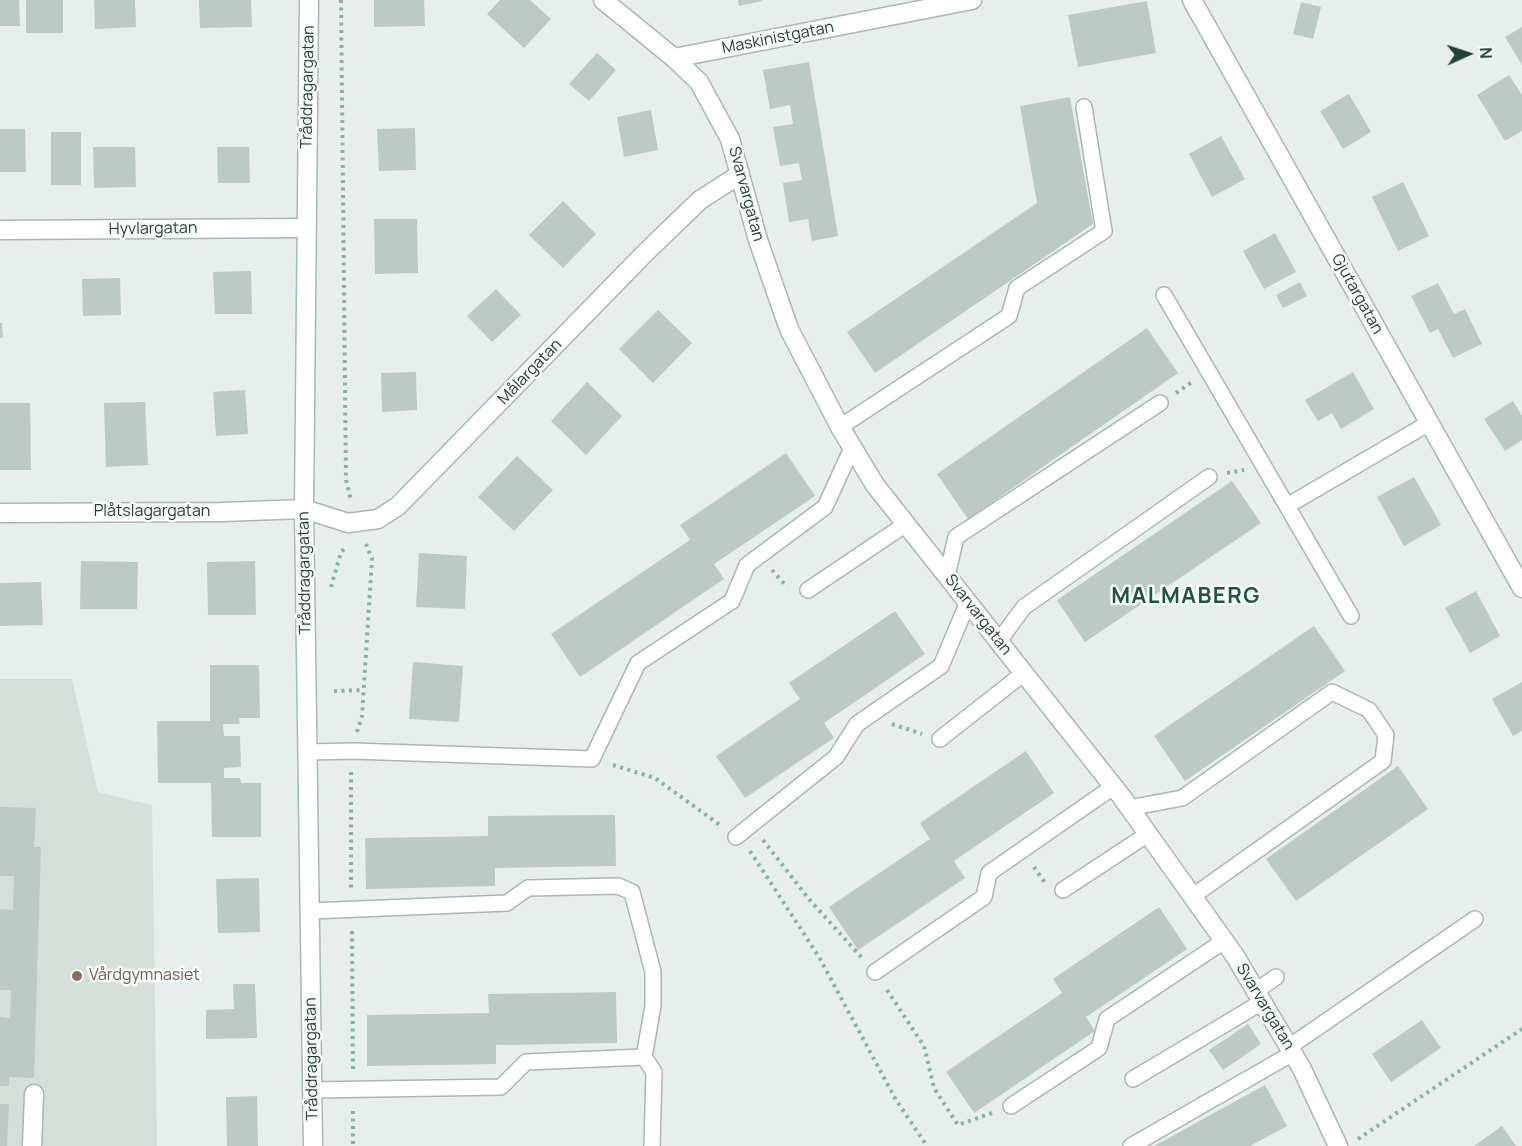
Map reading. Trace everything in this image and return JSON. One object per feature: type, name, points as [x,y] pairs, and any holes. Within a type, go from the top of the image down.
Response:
[{"type":"street","name":"Tråddragargatan","points":[[309,0],[304,509],[313,1146]]},
{"type":"street","points":[[603,0],[674,58]]},
{"type":"street","name":"Maskinistgatan","points":[[674,58],[972,0]]},
{"type":"street","name":"Gjutargatan","points":[[1192,0],[1522,588]]},
{"type":"street","name":"Svarvargatan","points":[[674,58],[699,82],[730,139],[758,240],[789,329],[852,448],[875,485],[1129,808],[1224,941],[1302,1069],[1338,1146]]},
{"type":"street","name":"Målargatan","points":[[304,509],[360,529],[398,506],[654,245],[700,201],[739,175]]},
{"type":"street","name":"Hyvlargatan","points":[[0,230],[305,228]]},
{"type":"street","name":"Plåtslagargatan","points":[[0,513],[304,509]]},
{"type":"street","points":[[32,1146],[34,1094]]},
{"type":"lane","points":[[840,427],[1009,316],[1017,288],[1104,231],[1084,106]]},
{"type":"lane","points":[[1164,295],[1351,616]]},
{"type":"lane","points":[[947,576],[956,537],[1161,403]]},
{"type":"lane","points":[[1287,506],[1429,423]]},
{"type":"lane","points":[[308,752],[353,751],[592,759],[638,663],[732,601],[747,565],[825,507],[852,448]]},
{"type":"lane","points":[[999,641],[1024,607],[1209,477]]},
{"type":"lane","points":[[808,590],[906,524]]},
{"type":"lane","points":[[736,837],[836,758],[857,724],[940,666],[968,602]]},
{"type":"lane","points":[[940,739],[1023,673]]},
{"type":"lane","points":[[1129,808],[1182,798],[1332,692],[1369,710],[1386,735],[1383,761],[1193,897]]},
{"type":"lane","points":[[875,972],[984,897],[989,873],[1113,787]]},
{"type":"lane","points":[[1063,890],[1148,834]]},
{"type":"lane","points":[[310,912],[507,903],[528,888],[618,886],[632,892],[653,972],[653,1006],[644,1057],[654,1072],[652,1146]]},
{"type":"lane","points":[[1131,1146],[1291,1050],[1475,919]]},
{"type":"lane","points":[[1011,1106],[1099,1048],[1107,1019],[1224,941]]},
{"type":"lane","points":[[1133,1079],[1259,996],[1276,977]]},
{"type":"lane","points":[[313,1089],[501,1086],[526,1062],[644,1057]]},
{"type":"path","points":[[341,0],[346,480],[360,529],[372,559],[362,716],[353,751],[351,781],[353,1146]]},
{"type":"path","points":[[1161,403],[1209,372]]},
{"type":"path","points":[[1209,477],[1264,467]]},
{"type":"path","points":[[332,587],[341,552],[360,529]]},
{"type":"path","points":[[760,555],[788,587],[808,590]]},
{"type":"path","points":[[334,691],[364,690]]},
{"type":"path","points":[[868,717],[940,739]]},
{"type":"path","points":[[592,759],[656,777],[745,843],[819,957],[896,1100],[927,1146]]},
{"type":"path","points":[[752,825],[808,898],[875,972],[924,1046],[934,1088],[958,1125],[1011,1106]]},
{"type":"path","points":[[1022,850],[1045,883],[1063,890]]},
{"type":"path","points":[[1358,1140],[1522,1029]]},
{"type":"shaded area","name":"Vårdgymnasiet","points":[[0,679],[72,679],[98,792],[152,805],[157,1146],[0,1146]]},
{"type":"building","points":[[0,0],[19,0],[20,26],[0,26]]},
{"type":"building","points":[[26,0],[63,0],[63,33],[26,33]]},
{"type":"building","points":[[94,0],[135,0],[136,27],[95,29]]},
{"type":"building","points":[[199,0],[251,0],[252,27],[200,28]]},
{"type":"building","points":[[374,0],[424,0],[425,26],[374,27]]},
{"type":"building","points":[[500,0],[530,0],[551,19],[524,48],[487,14]]},
{"type":"building","points":[[738,0],[762,0],[762,1],[739,6]]},
{"type":"building","points":[[1147,1],[1156,53],[1078,67],[1068,15]]},
{"type":"building","points":[[1301,2],[1321,7],[1313,39],[1293,34]]},
{"type":"building","points":[[1522,27],[1522,65],[1505,37]]},
{"type":"building","points":[[597,53],[616,70],[589,101],[569,84]]},
{"type":"building","points":[[809,62],[838,236],[812,241],[808,219],[789,222],[783,183],[802,180],[799,163],[780,166],[773,127],[793,124],[790,105],[770,109],[763,70]]},
{"type":"building","points":[[1509,75],[1522,95],[1522,131],[1505,141],[1477,95]]},
{"type":"building","points":[[1349,94],[1371,132],[1343,149],[1320,111]]},
{"type":"building","points":[[1070,97],[1093,224],[875,373],[847,332],[1037,203],[1020,106]]},
{"type":"building","points":[[651,110],[658,150],[624,157],[617,117]]},
{"type":"building","points":[[415,128],[416,170],[379,171],[377,129]]},
{"type":"building","points":[[0,129],[25,129],[26,172],[0,172]]},
{"type":"building","points":[[51,132],[81,132],[81,185],[51,185]]},
{"type":"building","points":[[1221,136],[1245,179],[1212,197],[1189,154]]},
{"type":"building","points":[[93,147],[135,147],[136,187],[94,188]]},
{"type":"building","points":[[217,147],[249,147],[250,183],[218,183]]},
{"type":"building","points":[[1403,182],[1429,236],[1398,251],[1372,197]]},
{"type":"building","points":[[563,201],[596,234],[563,268],[529,235]]},
{"type":"building","points":[[374,219],[417,219],[418,273],[375,274]]},
{"type":"building","points":[[1275,233],[1296,272],[1264,289],[1243,251]]},
{"type":"building","points":[[251,271],[252,314],[215,314],[213,272]]},
{"type":"building","points":[[120,278],[121,315],[83,316],[82,279]]},
{"type":"building","points":[[1300,282],[1307,296],[1283,308],[1276,295]]},
{"type":"building","points":[[1438,283],[1454,314],[1465,309],[1482,344],[1453,358],[1438,329],[1430,333],[1411,296]]},
{"type":"building","points":[[496,289],[521,315],[492,342],[467,316]]},
{"type":"building","points":[[658,310],[692,343],[653,383],[619,349]]},
{"type":"building","points":[[0,323],[2,323],[3,338],[0,338]]},
{"type":"building","points":[[1147,328],[1178,373],[968,519],[937,474]]},
{"type":"building","points":[[416,372],[417,410],[382,412],[381,373]]},
{"type":"building","points":[[1353,372],[1374,409],[1341,429],[1332,413],[1318,421],[1305,400]]},
{"type":"building","points":[[587,382],[622,416],[586,455],[551,421]]},
{"type":"building","points":[[245,390],[248,434],[216,436],[213,392]]},
{"type":"building","points":[[1513,401],[1522,416],[1522,440],[1505,451],[1484,419]]},
{"type":"building","points":[[145,402],[148,465],[106,467],[104,403]]},
{"type":"building","points":[[0,403],[30,403],[31,470],[0,470]]},
{"type":"building","points":[[786,453],[815,496],[714,564],[724,579],[580,677],[551,634],[690,540],[680,525]]},
{"type":"building","points":[[517,456],[553,490],[514,531],[478,497]]},
{"type":"building","points":[[1414,477],[1441,525],[1404,546],[1377,497]]},
{"type":"building","points":[[1232,481],[1261,523],[1085,642],[1057,600]]},
{"type":"building","points":[[419,553],[467,556],[465,609],[416,607]]},
{"type":"building","points":[[81,561],[138,562],[137,609],[80,609]]},
{"type":"building","points":[[255,561],[256,615],[208,615],[207,562]]},
{"type":"building","points":[[41,582],[43,625],[0,626],[0,583]]},
{"type":"building","points":[[1476,591],[1500,636],[1470,653],[1445,608]]},
{"type":"building","points":[[895,611],[925,654],[824,723],[834,738],[745,798],[716,756],[800,699],[789,683]]},
{"type":"building","points":[[1314,626],[1345,671],[1185,781],[1154,736]]},
{"type":"building","points":[[413,662],[463,666],[459,722],[409,719]]},
{"type":"building","points":[[210,665],[259,665],[260,718],[239,718],[240,724],[223,724],[224,736],[240,736],[241,767],[224,768],[224,778],[240,778],[241,783],[261,783],[261,837],[212,837],[211,783],[158,783],[157,721],[210,721]]},
{"type":"building","points":[[1522,682],[1522,731],[1513,736],[1492,699]]},
{"type":"building","points":[[1026,751],[1054,793],[954,861],[965,878],[858,950],[829,907],[930,839],[920,823]]},
{"type":"building","points":[[1398,766],[1428,809],[1296,901],[1266,859]]},
{"type":"building","points":[[0,807],[36,808],[34,847],[41,847],[34,1078],[9,1077],[9,1086],[0,1086],[0,1017],[10,1018],[11,990],[0,990],[0,909],[13,910],[14,876],[0,876]]},
{"type":"building","points":[[615,815],[616,866],[495,868],[495,886],[366,889],[365,838],[488,836],[488,816]]},
{"type":"building","points":[[259,878],[260,932],[218,933],[216,879]]},
{"type":"building","points":[[1159,907],[1187,949],[1086,1017],[1095,1031],[974,1113],[946,1072],[1062,993],[1053,979]]},
{"type":"building","points":[[233,984],[255,984],[257,1038],[206,1039],[206,1010],[234,1009]]},
{"type":"building","points":[[616,992],[617,1043],[496,1045],[496,1064],[367,1066],[367,1015],[489,1013],[488,994]]},
{"type":"building","points":[[1422,1020],[1441,1048],[1391,1082],[1372,1054]]},
{"type":"building","points":[[1248,1024],[1261,1044],[1223,1070],[1209,1050]]},
{"type":"building","points":[[1265,1085],[1287,1126],[1250,1146],[1154,1146]]},
{"type":"building","points":[[257,1096],[258,1146],[227,1146],[226,1097]]},
{"type":"building","points":[[0,1104],[9,1104],[7,1146],[0,1146]]},
{"type":"building","points":[[1502,1126],[1516,1146],[1474,1146]]},
{"type":"place","name":"Vårdgymnasiet","points":[[77,976]]},
{"type":"district","name":"MALMABERG","points":[[1186,597]]}]
